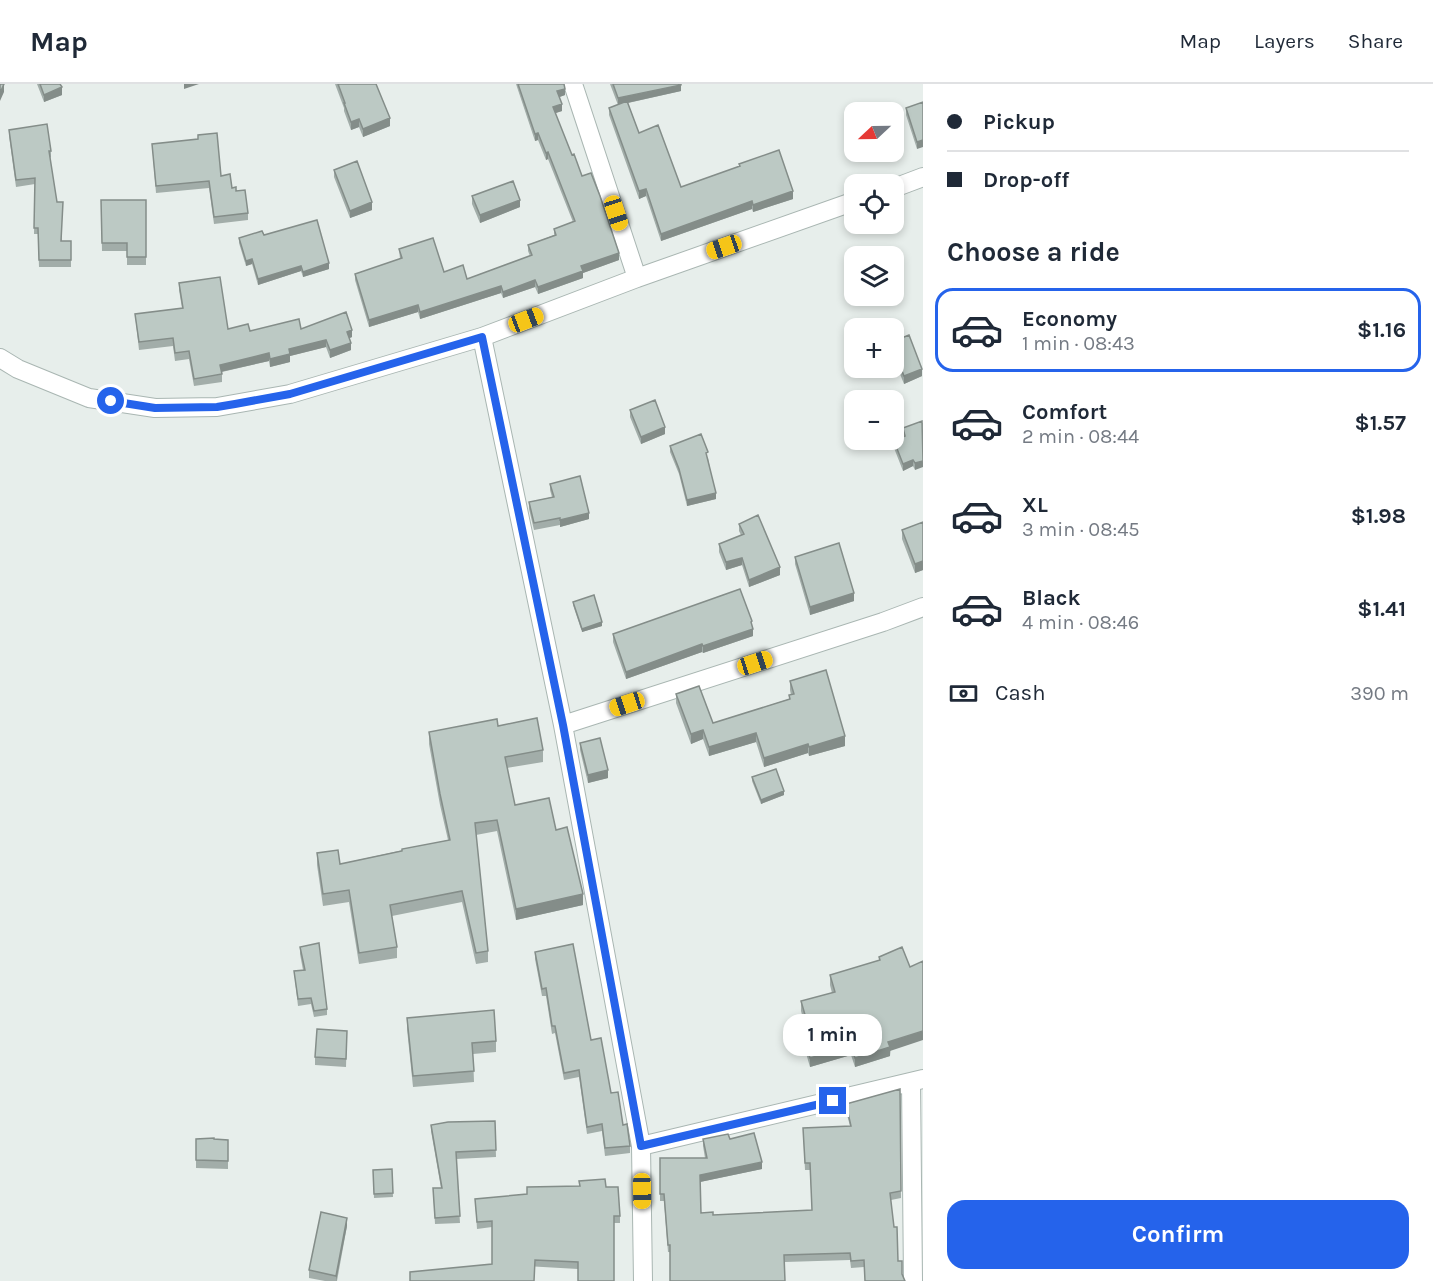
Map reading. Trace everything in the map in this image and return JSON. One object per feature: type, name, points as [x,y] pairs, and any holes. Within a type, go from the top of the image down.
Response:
[{"type":"street","points":[[573,84],[637,278]]},
{"type":"street","points":[[904,184],[923,177]]},
{"type":"street","points":[[0,358],[18,369],[90,398],[155,408],[217,407],[290,394],[482,337],[637,278],[844,205]]},
{"type":"street","points":[[482,337],[563,725],[641,1146],[643,1281]]},
{"type":"street","points":[[563,725],[923,607]]},
{"type":"street","points":[[641,1146],[917,1081],[913,1281]]},
{"type":"building","points":[[40,84],[60,84],[62,87],[44,95]]},
{"type":"building","points":[[338,84],[376,84],[390,118],[363,129],[359,119],[351,122]]},
{"type":"building","points":[[518,84],[564,84],[565,89],[557,91],[562,104],[553,107],[582,176],[591,173],[619,253],[581,266],[583,271],[538,287],[535,280],[503,292],[501,286],[420,312],[418,305],[369,320],[355,274],[402,258],[399,249],[433,238],[444,272],[463,265],[467,279],[532,255],[528,245],[556,235],[554,229],[575,221],[548,152],[546,153],[538,133],[535,134]]},
{"type":"building","points":[[613,84],[681,84],[681,85],[618,98]]},
{"type":"building","points":[[627,101],[639,133],[658,125],[681,187],[779,150],[793,191],[753,205],[752,201],[661,234],[646,189],[639,191],[609,108]]},
{"type":"building","points":[[923,102],[923,140],[917,142],[906,108]]},
{"type":"building","points":[[47,124],[57,202],[63,202],[61,241],[71,241],[71,260],[39,260],[38,228],[34,228],[35,178],[16,180],[9,130]]},
{"type":"building","points":[[217,133],[221,176],[230,174],[232,188],[236,187],[236,191],[245,190],[248,213],[214,217],[209,181],[156,186],[152,144],[198,139],[198,135]]},
{"type":"building","points":[[357,161],[372,202],[350,211],[334,170]]},
{"type":"building","points":[[513,181],[520,200],[480,215],[472,196]]},
{"type":"building","points":[[101,200],[146,200],[146,257],[127,257],[127,243],[102,243]]},
{"type":"building","points":[[317,220],[329,263],[303,272],[301,266],[258,279],[252,259],[246,261],[239,238],[262,231],[264,235]]},
{"type":"building","points":[[220,277],[228,329],[248,324],[250,331],[299,319],[301,329],[346,312],[352,330],[347,332],[351,343],[330,350],[326,340],[289,349],[290,354],[270,359],[269,353],[220,365],[222,374],[194,379],[189,351],[175,353],[173,338],[139,342],[135,314],[183,308],[179,283]]},
{"type":"building","points":[[909,335],[922,369],[904,376],[904,337]]},
{"type":"building","points":[[655,400],[665,427],[641,437],[630,410]]},
{"type":"building","points":[[922,421],[923,461],[915,463],[913,460],[903,464],[898,450],[904,450],[904,428]]},
{"type":"building","points":[[701,434],[708,452],[706,453],[716,493],[687,500],[670,446]]},
{"type":"building","points":[[580,476],[589,513],[534,523],[529,502],[554,497],[550,484]]},
{"type":"building","points":[[758,515],[780,567],[749,580],[742,558],[726,562],[719,544],[744,534],[739,524]]},
{"type":"building","points":[[923,522],[923,561],[915,564],[902,530]]},
{"type":"building","points":[[839,543],[854,593],[810,607],[795,557]]},
{"type":"building","points":[[740,589],[753,629],[703,646],[702,644],[626,672],[613,634]]},
{"type":"building","points":[[594,595],[602,622],[582,629],[573,602]]},
{"type":"building","points":[[826,670],[845,736],[809,747],[808,744],[764,758],[756,733],[709,747],[703,730],[691,734],[676,694],[699,686],[713,723],[790,699],[789,695],[794,694],[790,681]]},
{"type":"building","points":[[537,718],[543,750],[505,757],[515,805],[549,798],[556,830],[567,827],[583,894],[516,909],[497,820],[475,823],[488,951],[476,953],[462,891],[390,905],[397,947],[359,953],[349,890],[323,894],[317,853],[338,850],[340,864],[450,840],[429,732],[497,719],[498,726]]},
{"type":"building","points":[[600,738],[608,770],[588,775],[580,743]]},
{"type":"building","points":[[776,769],[784,791],[761,800],[752,777]]},
{"type":"building","points":[[319,943],[327,1009],[314,1011],[311,998],[298,999],[294,971],[305,970],[300,947]]},
{"type":"building","points":[[573,944],[591,1040],[601,1038],[611,1093],[618,1092],[623,1125],[627,1124],[630,1146],[605,1148],[602,1124],[587,1127],[579,1070],[564,1073],[555,1026],[552,1026],[546,988],[542,989],[535,952]]},
{"type":"building","points":[[902,947],[910,967],[923,961],[923,1031],[888,1042],[890,1047],[855,1058],[851,1046],[810,1058],[801,1027],[808,1025],[801,1001],[835,992],[830,975],[880,960],[879,957]]},
{"type":"building","points":[[494,1010],[496,1041],[472,1043],[474,1071],[413,1076],[407,1018]]},
{"type":"building","points":[[317,1029],[347,1031],[346,1059],[315,1057]]},
{"type":"building","points":[[900,1089],[901,1191],[890,1193],[894,1227],[897,1227],[898,1261],[902,1261],[902,1274],[905,1281],[865,1281],[864,1260],[851,1261],[850,1253],[784,1255],[785,1281],[670,1281],[670,1245],[668,1245],[664,1194],[660,1194],[660,1158],[707,1158],[703,1139],[728,1134],[730,1139],[754,1133],[762,1162],[700,1175],[701,1213],[713,1212],[713,1215],[812,1210],[810,1163],[805,1163],[803,1128],[851,1126],[846,1104]]},
{"type":"building","points":[[495,1121],[496,1150],[456,1152],[460,1216],[435,1218],[433,1188],[442,1188],[431,1125],[448,1122]]},
{"type":"building","points":[[196,1139],[228,1140],[228,1161],[196,1160]]},
{"type":"building","points":[[392,1169],[393,1193],[374,1194],[373,1170]]},
{"type":"building","points":[[605,1179],[606,1187],[618,1187],[620,1216],[614,1216],[614,1281],[578,1281],[578,1262],[535,1260],[534,1281],[410,1281],[410,1272],[492,1264],[492,1221],[477,1222],[475,1199],[527,1194],[527,1187],[580,1186],[579,1181]]},
{"type":"building","points":[[321,1212],[347,1218],[336,1276],[309,1270]]},
{"type":"route","points":[[111,401],[155,408],[217,407],[235,404],[290,394],[482,337],[563,725],[641,1146],[833,1101]]}]
